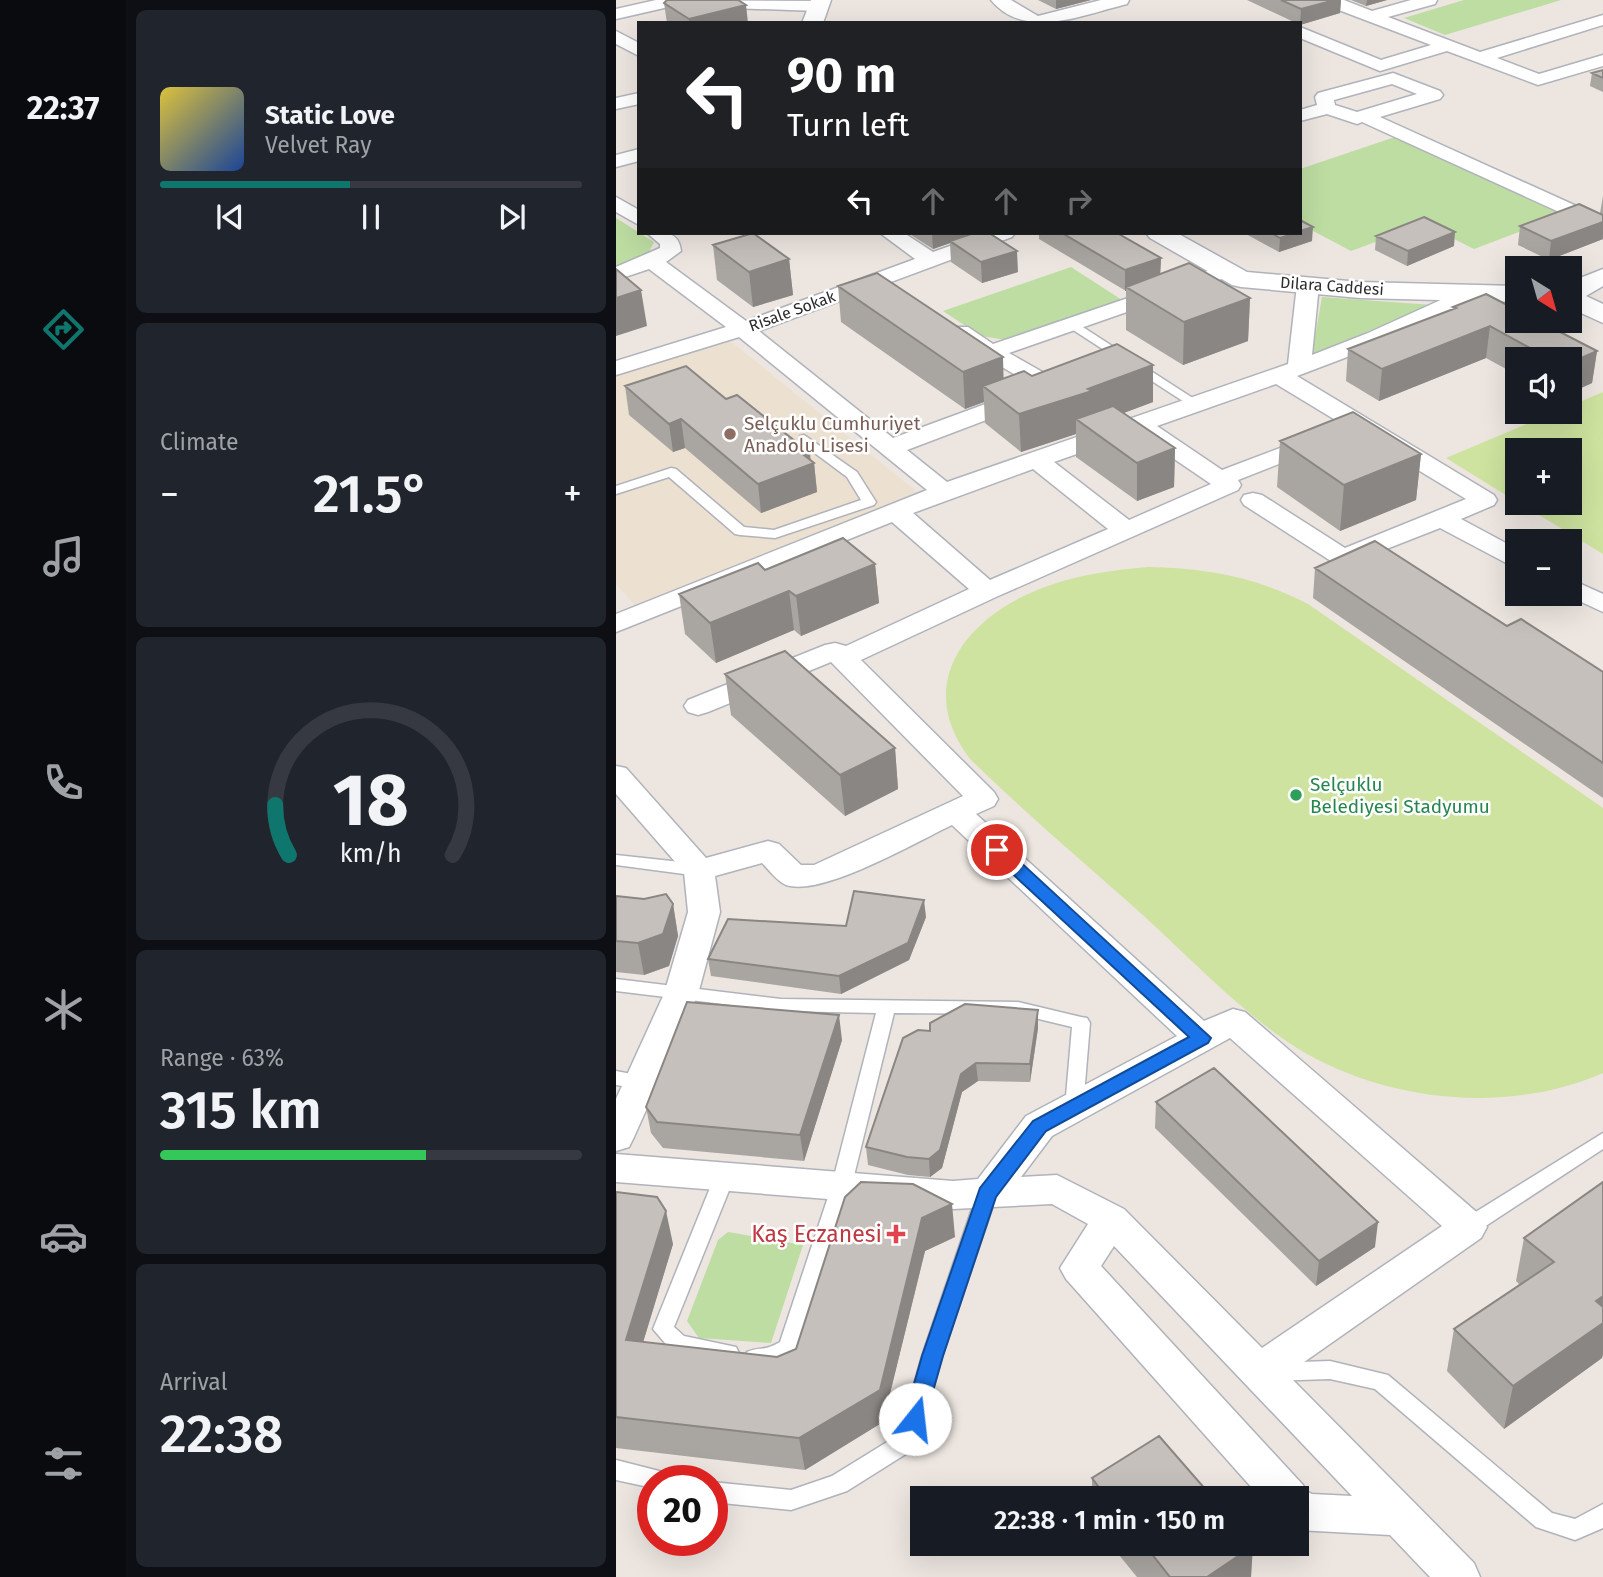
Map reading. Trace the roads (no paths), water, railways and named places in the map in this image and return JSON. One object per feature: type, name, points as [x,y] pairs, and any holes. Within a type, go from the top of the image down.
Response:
[{"type":"street","points":[[999,0],[1032,21]]},
{"type":"street","points":[[1038,21],[1121,0]]},
{"type":"street","points":[[1316,16],[1372,16],[1429,0]]},
{"type":"street","points":[[616,14],[651,3],[673,1],[817,10]]},
{"type":"street","points":[[1316,16],[1380,66],[1448,45]]},
{"type":"street","points":[[1372,16],[1538,80],[1603,60]]},
{"type":"street","points":[[1482,57],[1603,20]]},
{"type":"street","points":[[616,36],[637,50]]},
{"type":"street","points":[[1302,115],[1327,108],[1357,118],[1434,95],[1392,78],[1324,97],[1327,108]]},
{"type":"street","points":[[616,104],[637,99]]},
{"type":"street","points":[[1363,116],[1603,226]]},
{"type":"street","points":[[616,161],[637,156]]},
{"type":"street","points":[[616,203],[637,218]]},
{"type":"street","points":[[616,274],[671,251],[670,242],[660,235]]},
{"type":"street","points":[[893,235],[933,261]]},
{"type":"street","name":"Risale Sokak","points":[[616,368],[743,329],[1000,235]]},
{"type":"street","name":"Dilara Caddesi","points":[[1163,235],[1241,279],[1360,290],[1505,294]]},
{"type":"street","points":[[652,261],[743,329],[944,492]]},
{"type":"street","points":[[990,352],[1226,271]]},
{"type":"street","points":[[1582,286],[1603,277]]},
{"type":"street","points":[[880,279],[902,294]]},
{"type":"street","points":[[1289,371],[1308,285]]},
{"type":"street","points":[[616,624],[944,492],[1376,338],[1475,293]]},
{"type":"street","points":[[1582,304],[1603,315]]},
{"type":"street","points":[[889,448],[1052,387],[946,323]]},
{"type":"street","points":[[1253,500],[1343,558],[1485,500],[1359,424],[1289,371]]},
{"type":"street","points":[[843,658],[987,591],[1229,485],[1139,424]]},
{"type":"street","points":[[1220,479],[1359,424]]},
{"type":"street","points":[[1037,460],[1126,530]]},
{"type":"street","points":[[896,512],[987,591]]},
{"type":"street","points":[[1441,518],[1505,553]]},
{"type":"street","points":[[1582,593],[1603,604]]},
{"type":"street","points":[[698,706],[835,651],[983,799],[819,876],[793,876],[768,852],[699,870]]},
{"type":"street","points":[[616,775],[699,870],[704,912],[681,994],[628,1080],[616,1138]]},
{"type":"street","points":[[956,812],[1202,1038]]},
{"type":"street","points":[[987,1194],[1039,1126],[1233,1021],[1468,1227],[1259,1372]]},
{"type":"street","points":[[616,1168],[953,1195],[1057,1189],[1111,1219],[1459,1577]]},
{"type":"street","points":[[1111,1219],[1079,1268],[1277,1486]]},
{"type":"street","points":[[1309,1513],[1399,1516]]},
{"type":"lane","points":[[1071,324],[1196,404]]},
{"type":"lane","points":[[616,490],[671,472],[740,531],[775,534],[869,502],[852,475],[804,439]]},
{"type":"lane","points":[[616,860],[699,870]]},
{"type":"lane","points":[[616,985],[781,1005],[1018,1008],[1081,1023],[1074,1108]]},
{"type":"lane","points":[[724,1178],[663,1329],[678,1344],[767,1360],[789,1347],[841,1188],[887,1006]]},
{"type":"lane","points":[[1468,1227],[1603,1140]]},
{"type":"lane","points":[[728,1494],[791,1500],[839,1484],[909,1440],[932,1356],[987,1194]]},
{"type":"lane","points":[[1259,1372],[1330,1370],[1381,1381],[1544,1520],[1570,1531],[1587,1528],[1603,1514]]},
{"type":"lane","points":[[616,1470],[637,1475]]},
{"type":"place","name":"Selçuklu Cumhuriyet Anadolu Lisesi","points":[[730,434]]},
{"type":"place","name":"Selçuklu Belediyesi Stadyumu","points":[[1296,795]]},
{"type":"place","name":"Kaş Eczanesi","points":[[896,1234]]}]
